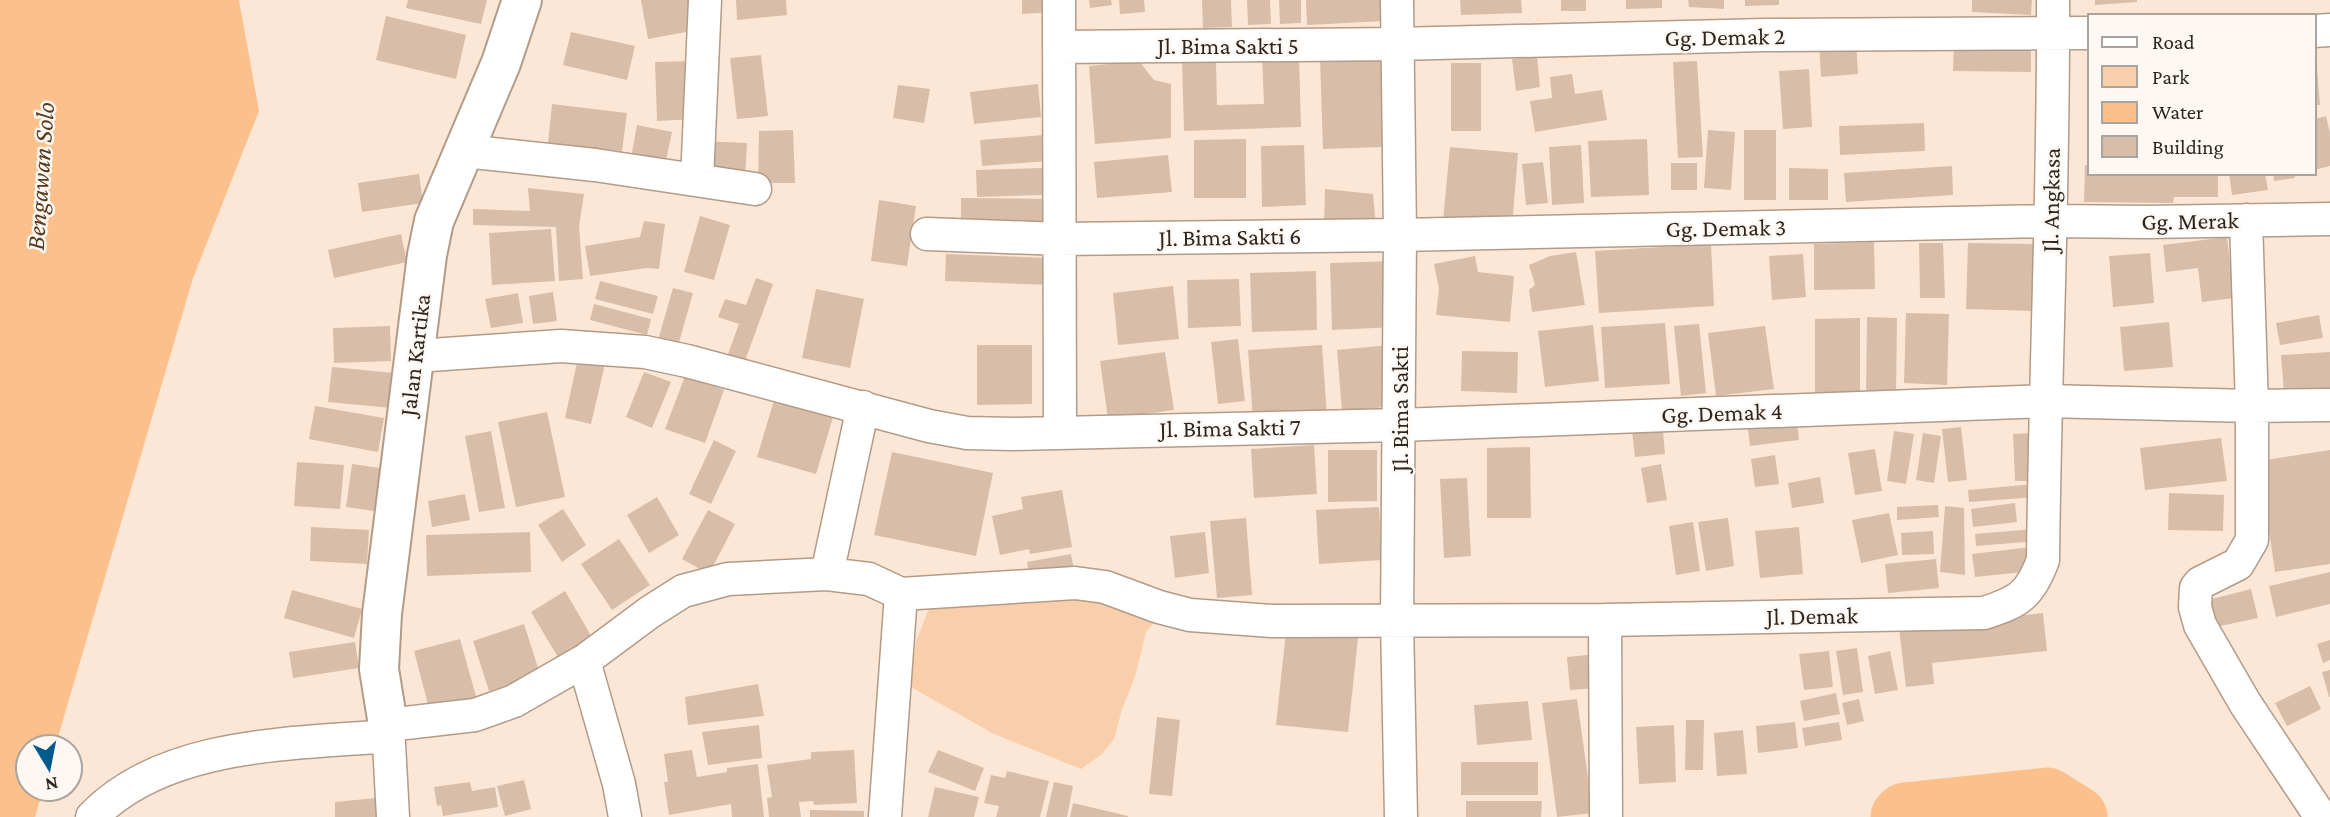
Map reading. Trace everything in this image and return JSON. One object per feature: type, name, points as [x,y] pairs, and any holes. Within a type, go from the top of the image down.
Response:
[{"type":"street","name":"Jalan Kartika","points":[[389,731],[379,669],[382,614],[427,255],[434,221],[501,63],[522,0]]},
{"type":"street","points":[[697,180],[705,0]]},
{"type":"street","points":[[1059,0],[1060,433]]},
{"type":"street","name":"Jl. Bima Sakti","points":[[1397,0],[1401,235],[1397,621],[1401,817]]},
{"type":"street","name":"Jl. Angkasa","points":[[2045,401],[2051,221],[2053,0]]},
{"type":"street","name":"Gg. Demak 2","points":[[1397,44],[1765,35],[2088,33]]},
{"type":"street","name":"Jl. Bima Sakti 5","points":[[1059,47],[1397,44]]},
{"type":"street","points":[[464,151],[595,164],[755,189]]},
{"type":"street","name":"Gg. Merak","points":[[2051,221],[2330,219]]},
{"type":"street","points":[[2246,220],[2252,405],[2252,540],[2238,564],[2200,583],[2196,588],[2196,607],[2200,625],[2245,703],[2319,797]]},
{"type":"street","name":"Gg. Demak 3","points":[[1401,235],[2051,221]]},
{"type":"street","name":"Jl. Bima Sakti 6","points":[[927,234],[1060,239],[1401,235]]},
{"type":"street","name":"Jl. Bima Sakti 7","points":[[416,356],[561,346],[645,352],[967,433],[1400,425]]},
{"type":"street","name":"Gg. Demak 4","points":[[1400,425],[2045,401],[2330,405]]},
{"type":"street","name":"Jl. Demak","points":[[901,594],[1075,583],[1105,587],[1158,607],[1190,615],[1272,621],[1605,620],[1984,613],[2009,605],[2024,596],[2035,582],[2043,560],[2045,401]]},
{"type":"street","points":[[827,574],[863,407]]},
{"type":"street","points":[[92,817],[107,801],[148,778],[201,757],[253,747],[389,731],[475,715],[514,701],[584,661],[650,611],[683,591],[728,579],[827,574],[869,579],[901,594],[885,817]]},
{"type":"street","points":[[1605,620],[1606,817]]},
{"type":"street","points":[[584,661],[619,784],[625,817]]},
{"type":"street","points":[[389,731],[393,817]]},
{"type":"green space","points":[[1084,595],[1158,618],[1146,632],[1135,677],[1114,739],[1102,754],[1081,769],[994,734],[911,687],[915,644],[928,611],[943,601]]},
{"type":"water","name":"Bengawan Solo","points":[[0,0],[239,0],[259,111],[193,278],[59,733],[14,733],[14,803],[39,803],[35,817],[0,817]]},
{"type":"building","points":[[408,0],[487,0],[481,24],[406,8]]},
{"type":"building","points":[[641,0],[691,0],[697,30],[648,39]]},
{"type":"building","points":[[736,0],[786,0],[787,15],[737,20]]},
{"type":"building","points":[[1022,0],[1053,0],[1054,12],[1022,14]]},
{"type":"building","points":[[1089,0],[1111,0],[1112,5],[1090,8]]},
{"type":"building","points":[[1119,0],[1144,0],[1145,12],[1120,14]]},
{"type":"building","points":[[1202,0],[1231,0],[1232,27],[1203,28]]},
{"type":"building","points":[[1247,0],[1270,0],[1271,24],[1248,25]]},
{"type":"building","points":[[1279,0],[1301,0],[1301,23],[1280,24]]},
{"type":"building","points":[[1306,0],[1385,0],[1386,21],[1307,25]]},
{"type":"building","points":[[1460,0],[1521,0],[1522,13],[1461,15]]},
{"type":"building","points":[[1561,0],[1586,0],[1586,11],[1561,11]]},
{"type":"building","points":[[1626,0],[1662,0],[1662,8],[1626,9]]},
{"type":"building","points":[[1688,0],[1724,0],[1724,9],[1689,7]]},
{"type":"building","points":[[1745,0],[1779,0],[1779,5],[1745,6]]},
{"type":"building","points":[[1972,0],[2032,0],[2031,15],[1972,12]]},
{"type":"building","points":[[2095,0],[2137,0],[2137,2],[2095,5]]},
{"type":"building","points":[[386,16],[466,35],[456,79],[376,60]]},
{"type":"building","points":[[571,32],[635,46],[627,80],[563,65]]},
{"type":"building","points":[[1856,38],[1858,74],[1821,77],[1819,41]]},
{"type":"building","points":[[1954,42],[2031,44],[2031,72],[1953,71]]},
{"type":"building","points":[[761,55],[768,116],[737,119],[730,58]]},
{"type":"building","points":[[1537,56],[1540,87],[1516,91],[1512,59]]},
{"type":"building","points":[[2316,56],[2320,105],[2316,105]]},
{"type":"building","points":[[1299,57],[1301,127],[1184,131],[1182,61],[1216,62],[1217,105],[1264,104],[1262,59]]},
{"type":"building","points":[[1381,57],[1384,147],[1323,149],[1320,60]]},
{"type":"building","points":[[693,61],[696,119],[657,121],[655,62]]},
{"type":"building","points":[[1139,61],[1154,80],[1171,84],[1171,138],[1095,144],[1089,66]]},
{"type":"building","points":[[1697,61],[1703,157],[1678,158],[1673,62]]},
{"type":"building","points":[[1451,63],[1481,63],[1481,131],[1451,131]]},
{"type":"building","points":[[1809,69],[1812,127],[1783,129],[1779,71]]},
{"type":"building","points":[[1572,74],[1575,94],[1602,90],[1607,120],[1535,132],[1530,101],[1552,98],[1550,77]]},
{"type":"building","points":[[1038,84],[1041,117],[974,124],[970,92]]},
{"type":"building","points":[[898,85],[930,89],[924,123],[893,118]]},
{"type":"building","points":[[552,104],[627,113],[622,151],[548,143]]},
{"type":"building","points":[[2326,116],[2330,133],[2330,166],[2316,170],[2316,118]]},
{"type":"building","points":[[1924,123],[1925,151],[1840,155],[1839,126]]},
{"type":"building","points":[[637,125],[672,132],[665,165],[631,158]]},
{"type":"building","points":[[793,130],[795,183],[758,183],[759,131]]},
{"type":"building","points":[[1708,130],[1735,132],[1731,190],[1704,188]]},
{"type":"building","points":[[1744,130],[1776,130],[1776,200],[1744,200]]},
{"type":"building","points":[[1044,135],[1047,161],[982,166],[980,140]]},
{"type":"building","points":[[1246,139],[1246,198],[1194,198],[1194,140]]},
{"type":"building","points":[[1647,139],[1649,195],[1591,197],[1588,141]]},
{"type":"building","points":[[702,141],[747,143],[745,179],[700,177]]},
{"type":"building","points":[[1304,145],[1306,205],[1262,207],[1261,146]]},
{"type":"building","points":[[1581,145],[1584,203],[1552,205],[1549,147]]},
{"type":"building","points":[[1450,147],[1518,153],[1512,227],[1443,220]]},
{"type":"building","points":[[1168,155],[1172,192],[1097,198],[1094,162]]},
{"type":"building","points":[[1543,162],[1548,203],[1526,205],[1522,164]]},
{"type":"building","points":[[1671,163],[1697,163],[1697,190],[1671,190]]},
{"type":"building","points":[[2085,165],[2088,165],[2088,175],[2218,175],[2218,197],[2174,197],[2173,203],[2084,202]]},
{"type":"building","points":[[1952,166],[1953,195],[1846,202],[1844,173]]},
{"type":"building","points":[[1042,168],[1043,195],[977,197],[976,170]]},
{"type":"building","points":[[1789,168],[1828,169],[1828,200],[1789,200]]},
{"type":"building","points":[[419,174],[423,203],[362,212],[358,183]]},
{"type":"building","points":[[2229,175],[2265,175],[2268,190],[2232,195]]},
{"type":"building","points":[[2273,175],[2294,175],[2295,178],[2274,181]]},
{"type":"building","points":[[528,188],[584,194],[579,226],[583,279],[559,281],[556,227],[473,225],[473,209],[530,211]]},
{"type":"building","points":[[1325,189],[1373,194],[1376,226],[1324,227]]},
{"type":"building","points":[[961,198],[1054,199],[1053,236],[961,234]]},
{"type":"building","points":[[879,200],[916,206],[907,266],[871,261]]},
{"type":"building","points":[[700,216],[730,225],[714,280],[684,272]]},
{"type":"building","points":[[644,221],[665,224],[659,269],[647,268],[590,276],[585,246],[640,237]]},
{"type":"building","points":[[551,229],[555,281],[492,285],[489,233]]},
{"type":"building","points":[[401,234],[407,262],[334,278],[328,250]]},
{"type":"building","points":[[2227,237],[2234,298],[2202,302],[2198,268],[2166,272],[2163,245]]},
{"type":"building","points":[[1874,242],[1875,289],[1814,290],[1814,244]]},
{"type":"building","points":[[1919,243],[1943,243],[1945,298],[1920,298]]},
{"type":"building","points":[[1968,243],[2038,244],[2036,311],[1966,309]]},
{"type":"building","points":[[1711,244],[1714,306],[1599,313],[1595,251]]},
{"type":"building","points":[[1576,252],[1585,305],[1532,312],[1529,290],[1535,285],[1529,265],[1550,256]]},
{"type":"building","points":[[2150,253],[2154,303],[2113,307],[2109,256]]},
{"type":"building","points":[[946,254],[1051,258],[1050,285],[945,281]]},
{"type":"building","points":[[1803,254],[1806,297],[1772,300],[1769,256]]},
{"type":"building","points":[[1475,256],[1478,272],[1514,276],[1510,322],[1436,315],[1439,289],[1434,264]]},
{"type":"building","points":[[1394,261],[1396,327],[1332,330],[1330,263]]},
{"type":"building","points":[[1316,271],[1317,330],[1252,332],[1250,273]]},
{"type":"building","points":[[756,278],[773,284],[742,369],[725,362],[739,324],[718,317],[725,299],[746,305]]},
{"type":"building","points":[[1239,279],[1241,326],[1188,328],[1187,280]]},
{"type":"building","points":[[600,281],[658,296],[653,314],[595,299]]},
{"type":"building","points":[[1173,286],[1179,339],[1118,345],[1113,293]]},
{"type":"building","points":[[673,288],[693,293],[676,353],[656,347]]},
{"type":"building","points":[[816,289],[864,299],[850,368],[802,358]]},
{"type":"building","points":[[553,292],[557,321],[533,324],[529,296]]},
{"type":"building","points":[[518,293],[523,323],[491,328],[485,299]]},
{"type":"building","points":[[594,304],[651,319],[647,335],[590,320]]},
{"type":"building","points":[[1906,313],[1949,314],[1947,385],[1904,383]]},
{"type":"building","points":[[2319,315],[2323,338],[2280,345],[2276,323]]},
{"type":"building","points":[[1867,317],[1897,318],[1896,396],[1866,396]]},
{"type":"building","points":[[1860,318],[1860,394],[1815,394],[1815,319]]},
{"type":"building","points":[[2169,322],[2173,367],[2124,371],[2120,327]]},
{"type":"building","points":[[1665,323],[1670,384],[1605,388],[1601,327]]},
{"type":"building","points":[[1699,324],[1706,393],[1681,396],[1674,326]]},
{"type":"building","points":[[1593,325],[1599,381],[1545,387],[1538,331]]},
{"type":"building","points":[[390,326],[391,361],[334,363],[333,328]]},
{"type":"building","points":[[1765,326],[1774,389],[1716,396],[1708,333]]},
{"type":"building","points":[[1238,339],[1245,401],[1218,404],[1211,342]]},
{"type":"building","points":[[977,345],[1032,345],[1032,404],[977,405]]},
{"type":"building","points":[[1322,345],[1327,416],[1253,420],[1248,350]]},
{"type":"building","points":[[1390,345],[1396,406],[1342,411],[1337,350]]},
{"type":"building","points":[[1462,351],[1518,352],[1517,393],[1461,391]]},
{"type":"building","points":[[1165,352],[1174,410],[1108,419],[1100,361]]},
{"type":"building","points":[[2330,352],[2330,391],[2284,393],[2281,355]]},
{"type":"building","points":[[578,358],[605,364],[591,424],[565,418]]},
{"type":"building","points":[[332,367],[394,373],[391,408],[328,402]]},
{"type":"building","points":[[644,372],[671,382],[652,428],[626,417]]},
{"type":"building","points":[[685,376],[724,390],[705,443],[665,429]]},
{"type":"building","points":[[775,397],[834,414],[816,474],[757,457]]},
{"type":"building","points":[[315,406],[384,418],[378,452],[309,439]]},
{"type":"building","points":[[547,412],[565,497],[516,507],[498,422]]},
{"type":"building","points":[[1662,419],[1665,454],[1635,457],[1631,422]]},
{"type":"building","points":[[1797,422],[1799,440],[1750,446],[1748,429]]},
{"type":"building","points":[[1961,427],[1967,480],[1948,482],[1942,429]]},
{"type":"building","points":[[491,431],[505,508],[479,512],[465,436]]},
{"type":"building","points":[[1894,431],[1914,434],[1906,484],[1887,481]]},
{"type":"building","points":[[1923,433],[1941,436],[1934,483],[1916,480]]},
{"type":"building","points":[[2034,433],[2036,481],[2015,481],[2013,434]]},
{"type":"building","points":[[2221,438],[2227,481],[2145,490],[2140,448]]},
{"type":"building","points":[[714,440],[736,451],[711,504],[689,494]]},
{"type":"building","points":[[1314,445],[1317,494],[1254,498],[1251,449]]},
{"type":"building","points":[[1530,447],[1531,518],[1487,518],[1487,448]]},
{"type":"building","points":[[1875,449],[1882,491],[1855,495],[1848,453]]},
{"type":"building","points":[[1328,450],[1377,450],[1377,501],[1328,502]]},
{"type":"building","points":[[2330,450],[2330,564],[2275,572],[2259,461]]},
{"type":"building","points":[[892,452],[993,473],[976,556],[874,535]]},
{"type":"building","points":[[1775,455],[1779,484],[1755,487],[1751,459]]},
{"type":"building","points":[[297,462],[344,465],[340,509],[294,506]]},
{"type":"building","points":[[352,464],[380,468],[374,511],[346,507]]},
{"type":"building","points":[[1661,464],[1667,500],[1647,503],[1641,468]]},
{"type":"building","points":[[1820,477],[1824,503],[1792,508],[1788,483]]},
{"type":"building","points":[[1467,478],[1471,556],[1444,558],[1440,479]]},
{"type":"building","points":[[2035,484],[2036,497],[1969,502],[1968,490]]},
{"type":"building","points":[[1062,490],[1072,547],[1030,554],[1029,549],[1000,555],[992,516],[1023,509],[1021,497]]},
{"type":"building","points":[[2169,493],[2224,495],[2223,531],[2168,530]]},
{"type":"building","points":[[465,494],[470,520],[432,527],[428,501]]},
{"type":"building","points":[[657,497],[679,535],[649,553],[627,515]]},
{"type":"building","points":[[2015,503],[2017,522],[1973,527],[1971,509]]},
{"type":"building","points":[[1938,505],[1939,517],[1897,520],[1897,507]]},
{"type":"building","points":[[1945,506],[1964,508],[1965,575],[1940,572]]},
{"type":"building","points":[[1379,507],[1382,560],[1319,564],[1316,510]]},
{"type":"building","points":[[563,509],[586,545],[562,562],[538,525]]},
{"type":"building","points":[[708,510],[735,524],[709,574],[682,559]]},
{"type":"building","points":[[1889,513],[1898,555],[1861,563],[1852,520]]},
{"type":"building","points":[[1246,518],[1252,595],[1217,598],[1210,521]]},
{"type":"building","points":[[1728,518],[1734,566],[1706,571],[1698,522]]},
{"type":"building","points":[[1693,522],[1700,571],[1676,575],[1669,526]]},
{"type":"building","points":[[311,527],[369,530],[367,564],[310,561]]},
{"type":"building","points":[[1799,527],[1803,574],[1760,578],[1755,531]]},
{"type":"building","points":[[2035,529],[2036,541],[1976,546],[1975,534]]},
{"type":"building","points":[[1933,531],[1934,554],[1902,555],[1901,533]]},
{"type":"building","points":[[530,532],[531,572],[427,576],[426,535]]},
{"type":"building","points":[[1205,532],[1209,573],[1175,578],[1170,536]]},
{"type":"building","points":[[619,539],[650,585],[612,610],[581,564]]},
{"type":"building","points":[[2031,547],[2033,571],[1975,577],[1972,554]]},
{"type":"building","points":[[1071,554],[1075,575],[1030,582],[1027,562]]},
{"type":"building","points":[[1936,559],[1939,588],[1888,593],[1885,564]]},
{"type":"building","points":[[2330,572],[2330,604],[2276,617],[2269,586]]},
{"type":"building","points":[[2251,589],[2258,618],[2211,628],[2204,601]]},
{"type":"building","points":[[292,590],[362,609],[354,638],[284,618]]},
{"type":"building","points":[[565,591],[593,639],[559,659],[531,612]]},
{"type":"building","points":[[2043,613],[2047,651],[1932,663],[1934,684],[1906,687],[1899,628]]},
{"type":"building","points":[[524,624],[540,674],[489,691],[473,641]]},
{"type":"building","points":[[1286,631],[1358,638],[1348,732],[1276,725]]},
{"type":"building","points":[[460,639],[477,700],[430,712],[414,651]]},
{"type":"building","points":[[2330,640],[2330,660],[2323,663],[2317,644]]},
{"type":"building","points":[[355,642],[359,668],[293,678],[289,652]]},
{"type":"building","points":[[1857,648],[1863,692],[1843,695],[1836,651]]},
{"type":"building","points":[[1829,651],[1833,687],[1804,690],[1799,654]]},
{"type":"building","points":[[1890,651],[1898,690],[1875,694],[1868,656]]},
{"type":"building","points":[[1596,654],[1599,688],[1570,690],[1567,657]]},
{"type":"building","points":[[2330,670],[2330,697],[2329,697],[2322,672]]},
{"type":"building","points":[[758,684],[764,716],[688,725],[685,697]]},
{"type":"building","points":[[2310,686],[2321,709],[2287,726],[2275,703]]},
{"type":"building","points":[[1836,693],[1840,714],[1804,721],[1800,701]]},
{"type":"building","points":[[1577,699],[1593,813],[1557,817],[1542,703]]},
{"type":"building","points":[[1859,699],[1864,721],[1847,725],[1842,703]]},
{"type":"building","points":[[1528,701],[1532,740],[1477,745],[1474,705]]},
{"type":"building","points":[[1157,717],[1180,720],[1172,796],[1149,794]]},
{"type":"building","points":[[1686,720],[1704,720],[1703,770],[1685,770]]},
{"type":"building","points":[[1795,722],[1798,748],[1758,753],[1756,726]]},
{"type":"building","points":[[1839,722],[1842,740],[1805,746],[1802,728]]},
{"type":"building","points":[[759,725],[762,758],[708,765],[702,732]]},
{"type":"building","points":[[1674,725],[1676,782],[1639,784],[1636,727]]},
{"type":"building","points":[[1743,730],[1747,774],[1717,776],[1714,733]]},
{"type":"building","points":[[692,750],[697,777],[727,772],[727,768],[758,764],[764,817],[732,817],[731,804],[669,815],[664,782],[668,782],[664,754]]},
{"type":"building","points":[[854,750],[857,803],[814,805],[813,801],[799,802],[801,817],[769,817],[767,798],[772,797],[767,765],[811,759],[811,752]]},
{"type":"building","points":[[938,750],[984,768],[975,791],[928,772]]},
{"type":"building","points":[[1461,762],[1538,762],[1538,795],[1461,795]]},
{"type":"building","points":[[1007,771],[1049,781],[1040,817],[996,817],[999,806],[984,803],[991,775],[1005,778]]},
{"type":"building","points":[[524,780],[531,809],[505,816],[497,786]]},
{"type":"building","points":[[470,782],[472,791],[495,787],[498,807],[443,816],[441,805],[437,806],[434,787]]},
{"type":"building","points":[[1054,782],[1073,786],[1067,817],[1046,817]]},
{"type":"building","points":[[935,787],[979,797],[974,817],[928,817]]},
{"type":"building","points":[[386,797],[388,817],[335,817],[335,802]]},
{"type":"building","points":[[1466,801],[1542,801],[1541,817],[1466,817]]},
{"type":"building","points":[[1073,803],[1128,816],[1128,817],[1070,817]]},
{"type":"building","points":[[810,810],[864,811],[864,817],[810,817]]},
{"type":"waterway","points":[[1902,817],[1905,814],[2047,799],[2076,817]]}]
